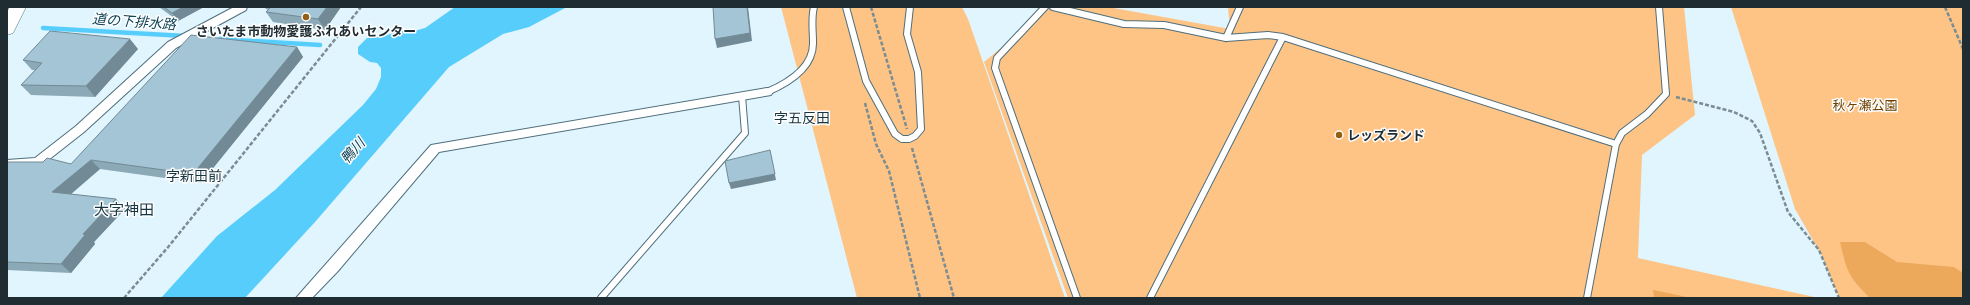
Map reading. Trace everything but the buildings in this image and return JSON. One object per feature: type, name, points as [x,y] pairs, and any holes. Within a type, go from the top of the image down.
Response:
[{"type":"main road","points":[[7,29],[18,7]]},
{"type":"street","points":[[7,165],[38,162],[80,129],[172,45],[242,7]]},
{"type":"street","points":[[303,298],[333,267],[435,148],[767,92]]},
{"type":"lane","points":[[767,92],[790,81],[808,60],[813,46],[810,20],[814,7]]},
{"type":"lane","points":[[846,7],[866,81],[895,134],[900,139],[910,140],[917,136],[921,129],[918,72],[907,34],[910,7]]},
{"type":"lane","points":[[1045,7],[997,58],[995,68],[1078,298]]},
{"type":"lane","points":[[1053,7],[1124,24],[1164,25],[1226,38],[1268,35],[1283,37],[1616,144]]},
{"type":"lane","points":[[1226,38],[1240,7]]},
{"type":"lane","points":[[1587,298],[1616,144],[1622,133],[1647,114],[1666,94],[1659,7]]},
{"type":"lane","points":[[1150,298],[1283,37]]},
{"type":"lane","points":[[602,298],[745,133],[742,96]]},
{"type":"path","points":[[124,298],[169,246],[361,7]]},
{"type":"path","points":[[871,7],[954,298]]},
{"type":"path","points":[[1945,7],[1963,49]]},
{"type":"path","points":[[866,81],[863,97],[876,144],[889,171],[920,298]]},
{"type":"path","points":[[1666,94],[1734,112],[1752,121],[1760,133],[1788,212],[1819,250],[1839,298]]},
{"type":"green space","points":[[781,7],[962,7],[968,19],[1065,298],[857,298]]},
{"type":"green space","name":"レッズランド","points":[[1051,7],[1108,7],[1230,29],[1228,7],[1684,7],[1695,115],[1642,155],[1638,258],[1819,298],[1068,298],[984,62]]},
{"type":"green space","name":"秋ヶ瀬公園","points":[[1731,7],[1963,7],[1963,298],[1839,298],[1822,256],[1795,209]]},
{"type":"shaded area","points":[[1840,242],[1865,242],[1897,262],[1954,267],[1963,273],[1963,298],[1870,298],[1849,273]]},
{"type":"shaded area","points":[[1653,290],[1692,298],[1654,298]]},
{"type":"water","name":"鴨川","points":[[455,7],[567,7],[529,27],[503,34],[449,67],[315,222],[245,298],[161,298],[217,236],[275,190],[363,105],[376,89],[381,77],[381,68],[377,63],[370,62],[358,54],[358,47],[367,38],[381,37],[400,31],[411,32],[425,28]]},
{"type":"waterway","name":"道の下排水路","points":[[43,28],[185,36]]},
{"type":"waterway","name":"道の下排水路","points":[[220,39],[320,45]]},
{"type":"place","name":"さいたま市動物愛護ふれあいセンター","points":[[306,17]]},
{"type":"place","name":"レッズランド","points":[[1339,135]]},
{"type":"district","name":"字五反田","points":[[802,118]]},
{"type":"district","name":"字新田前","points":[[194,176]]},
{"type":"district","name":"大字神田","points":[[124,210]]}]
